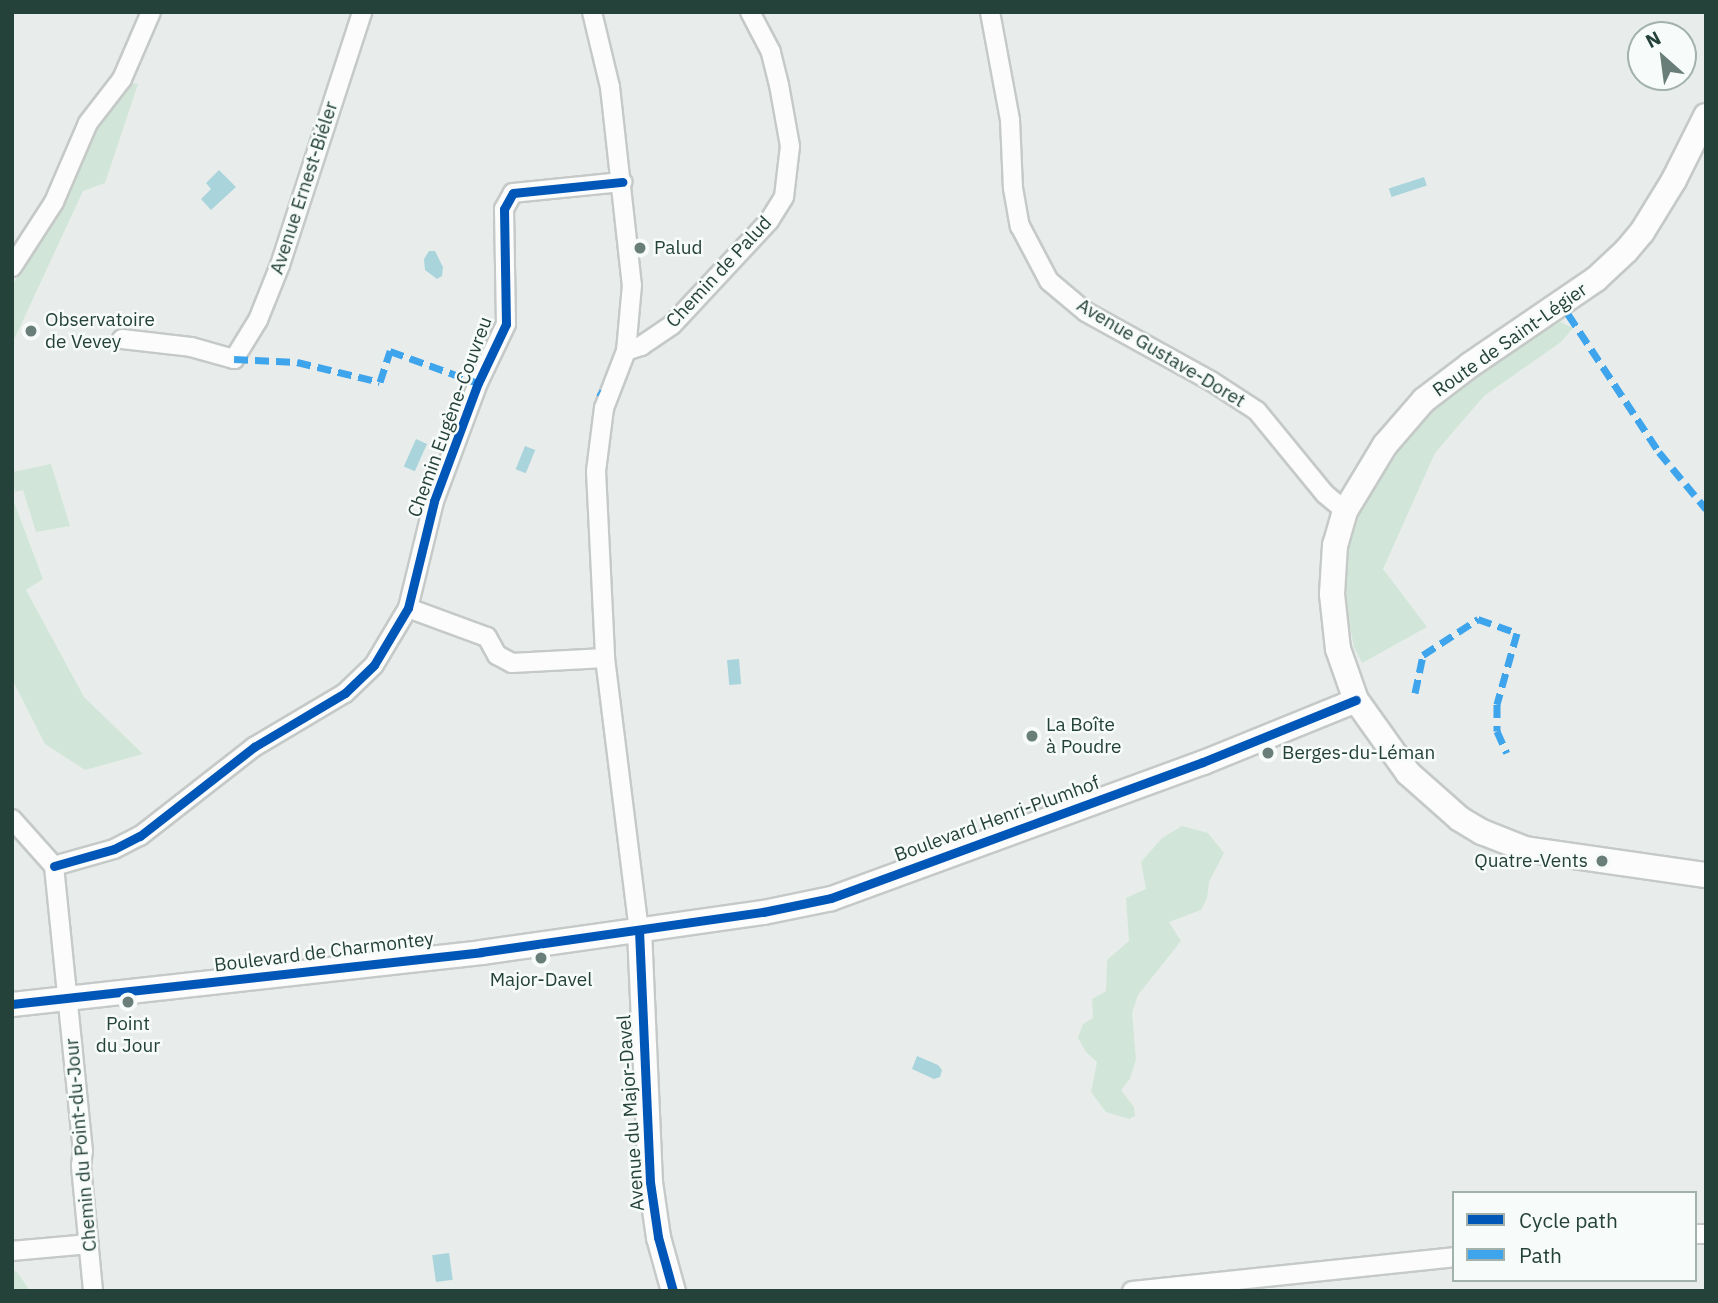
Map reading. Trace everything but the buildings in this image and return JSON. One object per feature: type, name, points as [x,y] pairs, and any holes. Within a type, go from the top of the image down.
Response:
[{"type":"main road","name":"Route de Saint-Légier","points":[[1706,116],[1674,180],[1642,232],[1626,251],[1595,279],[1424,400],[1385,444],[1345,510],[1335,545],[1332,594],[1338,649],[1356,700],[1387,747],[1440,804],[1482,832],[1525,849],[1706,875]]},
{"type":"street","points":[[12,267],[54,202],[88,123],[122,79],[151,12]]},
{"type":"street","name":"Avenue Ernest-Biéler","points":[[122,339],[191,347],[234,359],[258,320],[280,265],[362,12]]},
{"type":"street","name":"Avenue du Major-Davel","points":[[592,12],[610,87],[632,285],[626,351],[604,408],[596,471],[605,658],[639,930],[650,1182],[657,1237],[673,1291]]},
{"type":"street","name":"Chemin de Palud","points":[[626,351],[641,346],[672,325],[769,221],[784,197],[790,146],[779,85],[771,52],[750,12]]},
{"type":"street","name":"Avenue Gustave-Doret","points":[[990,12],[1010,120],[1010,165],[1020,226],[1049,281],[1086,312],[1211,381],[1257,411],[1325,494],[1345,510]]},
{"type":"street","name":"Chemin Eugène-Couvreu","points":[[54,866],[114,849],[140,836],[254,747],[345,693],[374,665],[408,608],[435,501],[468,408],[506,324],[504,209],[513,193],[622,182]]},
{"type":"street","points":[[408,608],[487,637],[497,655],[512,663],[605,658]]},
{"type":"street","name":"Boulevard Henri-Plumhof","points":[[639,930],[763,912],[831,898],[1203,762],[1356,700]]},
{"type":"street","points":[[12,819],[54,866]]},
{"type":"street","name":"Chemin du Point-du-Jour","points":[[54,866],[83,1151],[81,1166],[93,1291]]},
{"type":"street","name":"Boulevard de Charmontey","points":[[12,1004],[481,952],[639,930]]},
{"type":"street","points":[[12,1251],[89,1244]]},
{"type":"street","points":[[1132,1291],[1452,1257]]},
{"type":"green space","points":[[126,82],[138,84],[105,183],[83,191],[12,344],[12,287],[91,129]]},
{"type":"green space","points":[[1560,322],[1573,328],[1561,342],[1484,396],[1435,453],[1383,569],[1427,627],[1362,663],[1354,647],[1348,617],[1345,562],[1349,541],[1370,489],[1388,458],[1438,402],[1487,366]]},
{"type":"green space","points":[[51,464],[70,526],[36,532],[23,490],[15,492],[12,472]]},
{"type":"green space","points":[[12,497],[43,579],[26,590],[84,697],[143,754],[85,770],[45,744],[12,679]]},
{"type":"green space","points":[[1182,826],[1208,833],[1224,853],[1209,882],[1207,898],[1201,910],[1169,922],[1181,941],[1138,995],[1132,1013],[1136,1059],[1130,1079],[1121,1090],[1134,1107],[1135,1116],[1129,1119],[1106,1112],[1091,1092],[1097,1062],[1086,1052],[1078,1038],[1083,1024],[1093,1018],[1092,999],[1106,991],[1107,960],[1129,941],[1126,898],[1146,889],[1141,862],[1162,838]]},
{"type":"green space","points":[[12,1270],[17,1272],[30,1291],[12,1291]]},
{"type":"water","points":[[219,170],[236,187],[211,210],[201,199],[211,189],[206,183]]},
{"type":"water","points":[[1424,177],[1427,186],[1392,197],[1389,188]]},
{"type":"water","points":[[429,251],[435,251],[443,267],[442,276],[437,279],[425,270],[424,259]]},
{"type":"water","points":[[416,439],[427,444],[415,471],[404,466]]},
{"type":"water","points":[[525,446],[535,450],[526,473],[516,469]]},
{"type":"water","points":[[739,659],[741,684],[729,685],[727,660]]},
{"type":"water","points":[[917,1056],[938,1065],[942,1070],[940,1077],[934,1079],[912,1069]]},
{"type":"water","points":[[449,1253],[453,1280],[436,1282],[432,1255]]},
{"type":"marked path","points":[[1568,314],[1659,452],[1706,509]]},
{"type":"marked path","points":[[234,359],[297,362],[380,382],[390,351],[478,383]]},
{"type":"marked path","points":[[1415,693],[1423,655],[1478,619],[1517,633],[1497,704],[1497,731],[1507,753]]},
{"type":"cycle path","points":[[54,866],[114,849],[140,836],[254,747],[345,693],[374,665],[408,608],[434,501],[478,383],[506,324],[504,209],[513,193],[622,182]]},
{"type":"cycle path","points":[[12,1004],[481,952],[763,912],[831,898],[1203,762],[1356,700]]},
{"type":"cycle path","points":[[639,930],[650,1182],[658,1237],[673,1291]]},
{"type":"place","name":"Palud","points":[[640,248]]},
{"type":"place","name":"Observatoire de Vevey","points":[[31,331]]},
{"type":"place","name":"La Boîte à Poudre","points":[[1032,736]]},
{"type":"place","name":"Berges-du-Léman","points":[[1268,753]]},
{"type":"place","name":"Quatre-Vents","points":[[1602,861]]},
{"type":"place","name":"Major-Davel","points":[[541,958]]},
{"type":"place","name":"Point du Jour","points":[[128,1002]]}]
